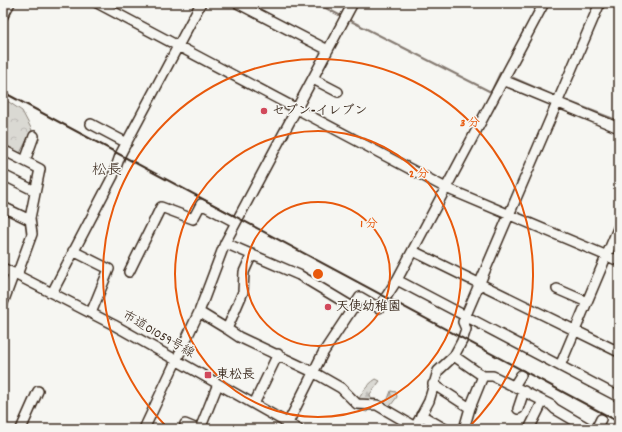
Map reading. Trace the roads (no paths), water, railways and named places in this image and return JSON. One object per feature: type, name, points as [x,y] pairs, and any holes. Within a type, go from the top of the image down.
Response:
[{"type":"street","points":[[3,16],[10,3]]},
{"type":"street","points":[[97,3],[446,188],[619,261]]},
{"type":"street","points":[[52,293],[113,176],[127,143],[201,3]]},
{"type":"street","points":[[237,3],[328,50]]},
{"type":"street","points":[[144,429],[199,312],[225,242],[353,3]]},
{"type":"street","points":[[286,426],[327,346],[360,297],[379,308],[397,280],[544,3]]},
{"type":"street","points":[[199,312],[239,337],[278,354],[341,388],[357,404],[377,405],[415,428],[429,401],[438,371],[454,356],[464,336],[466,328],[463,322],[600,3]]},
{"type":"street","points":[[313,79],[338,92]]},
{"type":"street","points":[[503,80],[619,128]]},
{"type":"street","points":[[91,124],[127,143]]},
{"type":"street","points":[[25,160],[34,136]]},
{"type":"street","points":[[3,150],[40,169],[30,220],[32,234],[3,303]]},
{"type":"street","points":[[3,176],[35,192]]},
{"type":"street","points":[[129,272],[161,207],[193,219],[201,204],[235,222]]},
{"type":"street","points":[[3,207],[30,220]]},
{"type":"street","points":[[560,366],[619,226]]},
{"type":"street","points":[[225,242],[299,275],[354,308]]},
{"type":"street","points":[[73,251],[109,269],[91,313]]},
{"type":"street","points":[[413,251],[619,352]]},
{"type":"street","points":[[227,329],[242,292],[244,272],[252,254]]},
{"type":"street","name":"市道01059号線","points":[[3,268],[91,313],[177,361],[254,404],[286,426],[298,429]]},
{"type":"street","points":[[397,280],[619,397]]},
{"type":"street","points":[[557,289],[587,302]]},
{"type":"street","points":[[254,404],[278,354]]},
{"type":"street","points":[[454,356],[483,376],[494,376],[524,391],[588,429]]},
{"type":"street","points":[[514,386],[521,374]]},
{"type":"street","points":[[464,429],[470,408],[483,376]]},
{"type":"street","points":[[182,427],[198,429],[218,384]]},
{"type":"street","points":[[433,384],[470,408]]},
{"type":"street","points":[[21,429],[38,391]]},
{"type":"street","points":[[518,409],[524,391]]},
{"type":"street","points":[[530,427],[543,401]]},
{"type":"street","points":[[421,415],[445,429]]},
{"type":"street","points":[[596,429],[601,419]]},
{"type":"waterway","points":[[316,3],[343,17]]},
{"type":"waterway","points":[[347,19],[491,92],[500,73],[503,74]]},
{"type":"waterway","points":[[509,76],[557,97]]},
{"type":"waterway","points":[[562,99],[619,121]]},
{"type":"railway","points":[[3,92],[619,422]]},
{"type":"place","name":"セブン-イレブン","points":[[264,111]]},
{"type":"place","name":"天使幼稚園","points":[[328,307]]},
{"type":"place","name":"東松長","points":[[208,375]]},
{"type":"district","name":"松長","points":[[107,171]]}]
